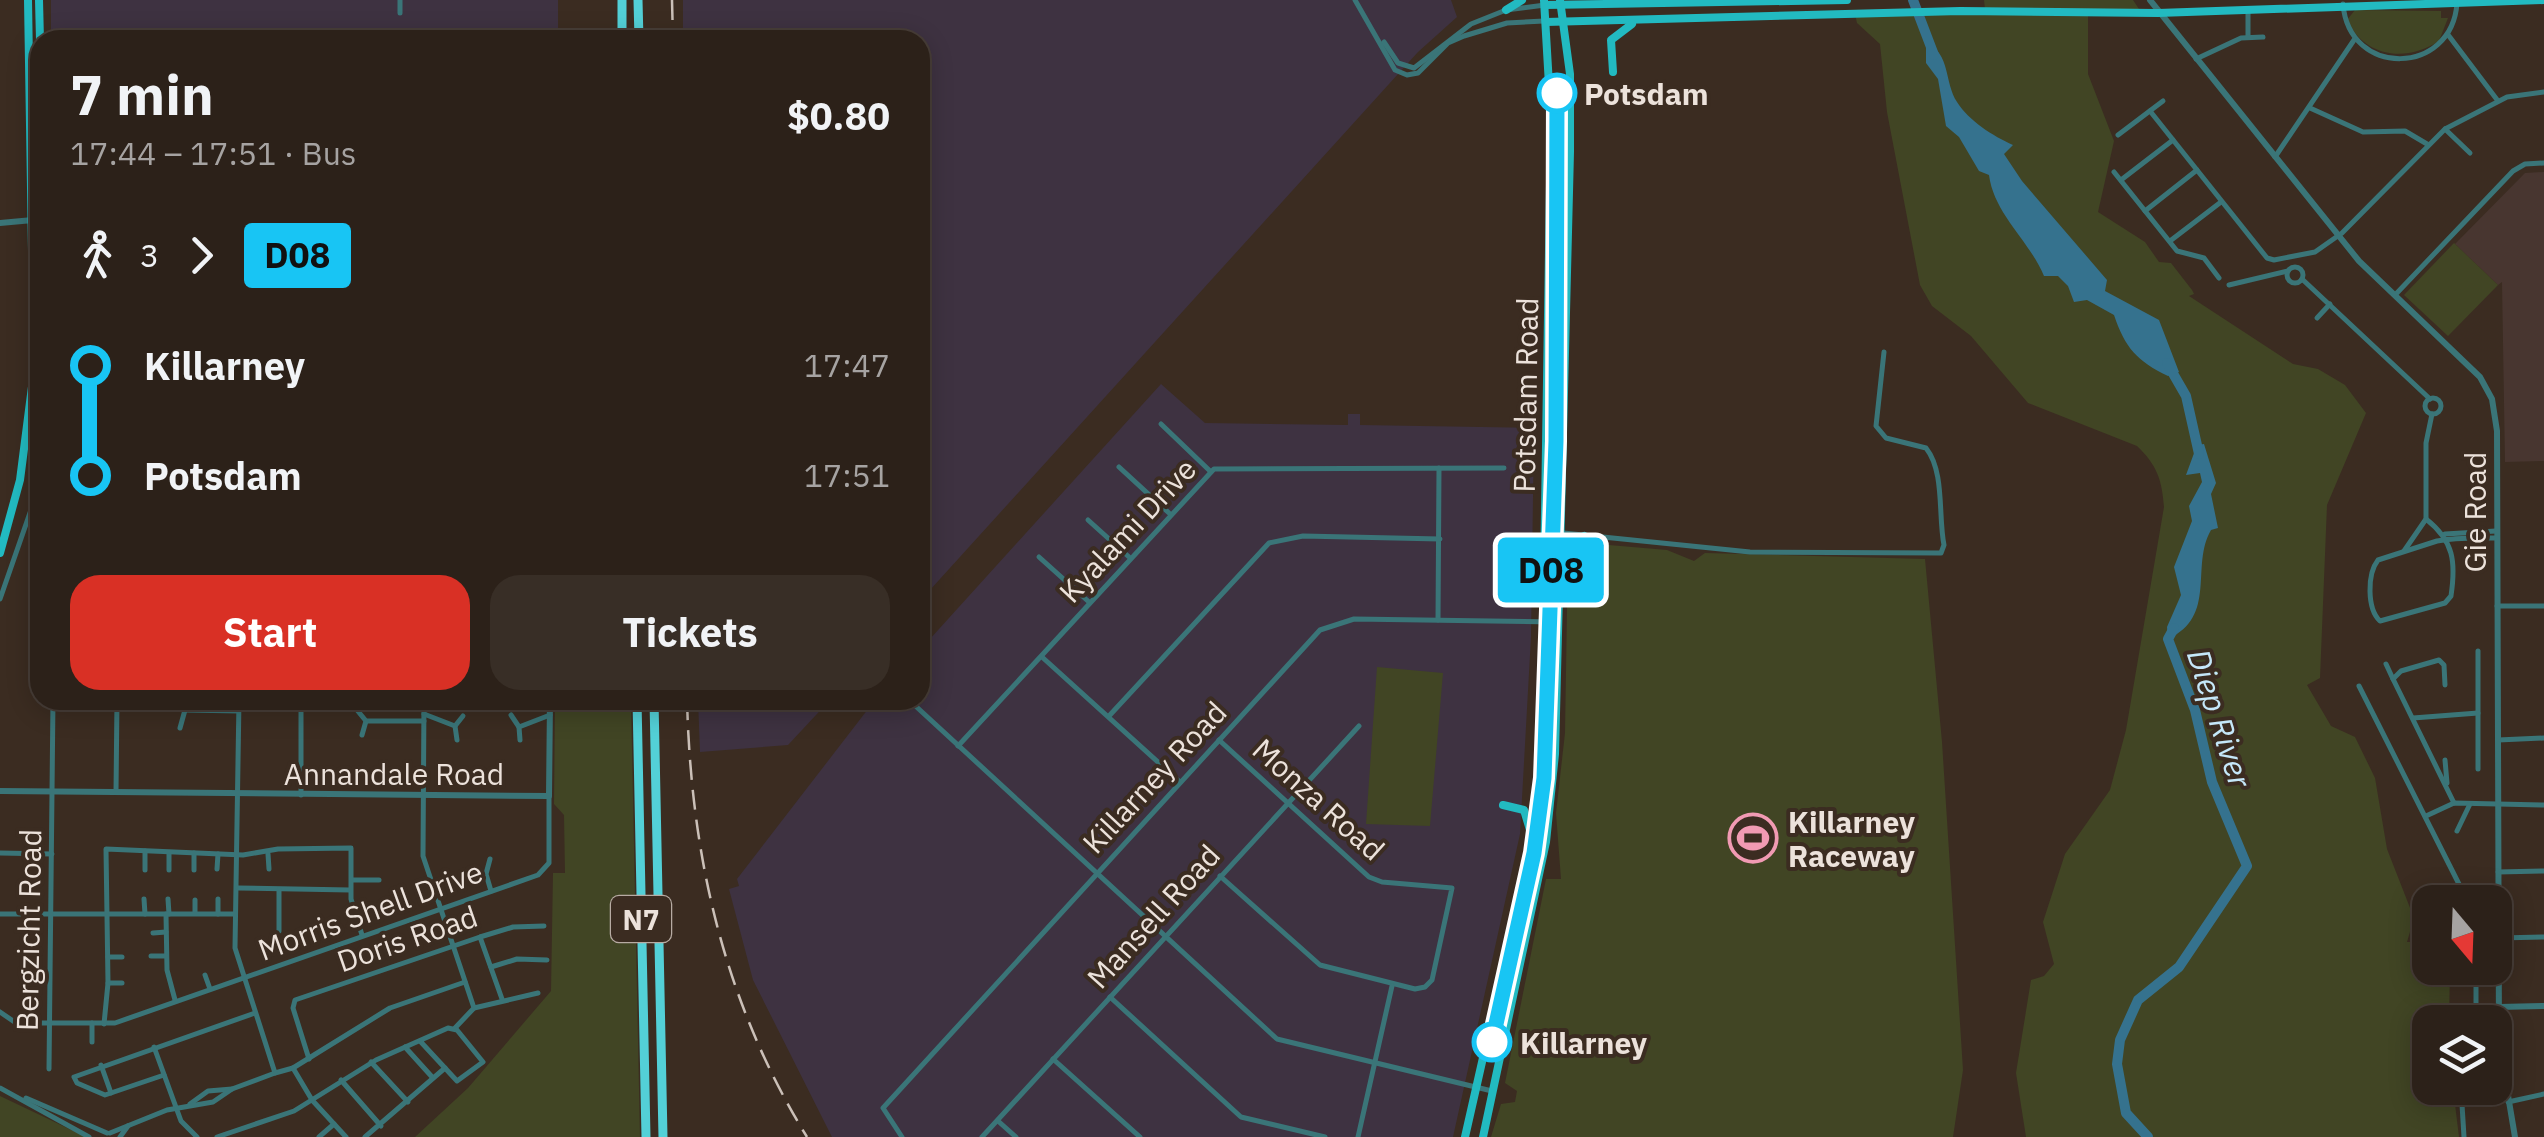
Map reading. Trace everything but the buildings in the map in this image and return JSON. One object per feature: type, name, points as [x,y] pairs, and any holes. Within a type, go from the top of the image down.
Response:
[{"type":"highway","points":[[622,0],[622,30]]},
{"type":"highway","points":[[638,0],[639,30]]},
{"type":"highway","name":"N7","points":[[637,710],[646,1137]]},
{"type":"highway","name":"N7","points":[[654,710],[663,1137]]},
{"type":"main road","points":[[28,0],[30,252]]},
{"type":"main road","points":[[39,0],[40,30]]},
{"type":"main road","points":[[1506,10],[1522,0]]},
{"type":"main road","points":[[1598,0],[1620,3]]},
{"type":"main road","points":[[1544,3],[1847,0]]},
{"type":"main road","points":[[1546,22],[1960,11],[2158,13],[2544,0]]},
{"type":"main road","name":"Potsdam Road","points":[[1483,1137],[1551,808],[1560,622],[1570,156],[1570,74],[1561,2]]},
{"type":"main road","name":"Potsdam Road","points":[[1466,1137],[1530,854],[1542,759],[1551,158],[1544,3]]},
{"type":"main road","points":[[1613,72],[1611,40],[1619,30],[1636,22]]},
{"type":"main road","points":[[1551,158],[1570,156]]},
{"type":"main road","points":[[0,553],[20,480],[30,406]]},
{"type":"main road","points":[[1562,547],[1584,536]]},
{"type":"main road","points":[[1503,805],[1520,807],[1528,815],[1530,854]]},
{"type":"street","points":[[400,0],[400,14]]},
{"type":"street","points":[[1358,0],[1395,70],[1410,72],[1425,68],[1453,40],[1507,23],[1546,22]]},
{"type":"street","name":"Gie Road","points":[[2150,0],[2199,56],[2338,235],[2472,367],[2488,390],[2497,426],[2498,885]]},
{"type":"street","points":[[2343,4],[2346,28],[2354,40],[2379,55],[2400,58],[2427,52],[2449,36],[2457,2]]},
{"type":"street","points":[[1410,72],[1459,30],[1506,10],[1544,3]]},
{"type":"street","points":[[2248,8],[2248,38]]},
{"type":"street","points":[[2449,36],[2498,101]]},
{"type":"street","points":[[2199,56],[2248,38],[2263,37]]},
{"type":"street","points":[[2274,157],[2354,40]]},
{"type":"street","points":[[2150,111],[2270,260],[2315,252],[2338,235],[2445,129],[2516,94],[2544,92]]},
{"type":"street","points":[[2118,136],[2162,101]]},
{"type":"street","points":[[2309,107],[2363,132],[2406,131],[2427,144]]},
{"type":"street","points":[[2445,129],[2470,153]]},
{"type":"street","points":[[2120,180],[2173,140]]},
{"type":"street","points":[[2395,294],[2516,169],[2544,163]]},
{"type":"street","points":[[2145,211],[2196,170]]},
{"type":"street","points":[[2114,172],[2179,253],[2204,258],[2219,278]]},
{"type":"street","points":[[2170,241],[2221,202]]},
{"type":"street","points":[[0,223],[29,221]]},
{"type":"street","points":[[2230,285],[2300,268],[2302,279],[2430,399],[2438,400],[2441,406],[2432,414],[2426,444],[2426,519],[2403,553]]},
{"type":"street","points":[[2317,318],[2330,304]]},
{"type":"street","points":[[1544,531],[1750,552],[1941,553],[1944,549],[1937,474],[1930,453],[1926,448],[1886,438],[1876,426],[1884,352]]},
{"type":"street","points":[[2430,399],[2425,406],[2432,414]]},
{"type":"street","points":[[1161,424],[1210,471]]},
{"type":"street","name":"Kyalami Drive","points":[[958,746],[1210,471],[1224,466],[1504,468]]},
{"type":"street","points":[[1120,467],[1169,513]]},
{"type":"street","points":[[1438,620],[1439,468]]},
{"type":"street","points":[[0,600],[30,513]]},
{"type":"street","points":[[2426,519],[2446,536],[2452,557],[2449,600],[2380,620],[2371,606],[2372,568],[2378,560],[2446,536],[2496,534]]},
{"type":"street","points":[[1088,520],[1129,558]]},
{"type":"street","points":[[1109,716],[1268,543],[1303,536],[1440,538]]},
{"type":"street","points":[[1039,557],[1089,602]]},
{"type":"street","points":[[2498,606],[2544,606]]},
{"type":"street","name":"Killarney Road","points":[[902,1137],[883,1108],[1320,630],[1354,619],[1560,622]]},
{"type":"street","points":[[2478,651],[2478,769]]},
{"type":"street","points":[[1041,656],[1180,782]]},
{"type":"street","points":[[2393,679],[2401,670],[2439,660],[2444,665],[2445,685]]},
{"type":"street","points":[[2386,664],[2454,803]]},
{"type":"street","points":[[2359,686],[2460,885]]},
{"type":"street","name":"Bergzicht Road","points":[[49,1068],[53,710]]},
{"type":"street","points":[[116,792],[117,710]]},
{"type":"street","points":[[180,728],[185,710],[239,710],[236,954],[276,1073]]},
{"type":"street","points":[[357,710],[366,721]]},
{"type":"street","points":[[424,710],[423,856],[474,1008]]},
{"type":"street","points":[[549,796],[550,710]]},
{"type":"street","points":[[920,710],[1280,1042],[1494,1092]]},
{"type":"street","points":[[301,711],[301,794]]},
{"type":"street","points":[[2413,718],[2478,713]]},
{"type":"street","points":[[511,715],[520,727],[520,740]]},
{"type":"street","points":[[457,740],[455,726],[463,716]]},
{"type":"street","points":[[520,727],[550,716]]},
{"type":"street","points":[[366,721],[424,717],[455,726]]},
{"type":"street","points":[[362,736],[366,721]]},
{"type":"street","name":"Mansell Road","points":[[982,1137],[1359,726]]},
{"type":"street","points":[[2498,740],[2544,738]]},
{"type":"street","name":"Monza Road","points":[[1219,740],[1370,877],[1452,888],[1430,983],[1415,989],[1392,986]]},
{"type":"street","points":[[2445,760],[2447,786]]},
{"type":"street","name":"Annandale Road","points":[[0,791],[549,796]]},
{"type":"street","name":"Morris Shell Drive","points":[[0,1012],[16,1023],[120,1022],[344,946],[362,935],[544,872],[549,863],[549,796]]},
{"type":"street","points":[[2426,816],[2454,803],[2544,805]]},
{"type":"street","points":[[2457,832],[2470,804]]},
{"type":"street","points":[[104,1024],[108,983],[106,846],[239,855],[359,848]]},
{"type":"street","points":[[351,848],[350,890],[362,935]]},
{"type":"street","points":[[145,870],[146,851]]},
{"type":"street","points":[[169,852],[169,870]]},
{"type":"street","points":[[194,852],[194,870]]},
{"type":"street","points":[[0,853],[52,854]]},
{"type":"street","points":[[217,869],[218,854]]},
{"type":"street","points":[[268,854],[269,869]]},
{"type":"street","points":[[490,860],[486,874],[491,891]]},
{"type":"street","points":[[2498,872],[2544,871]]},
{"type":"street","points":[[1220,876],[1320,966],[1392,986],[1358,1137]]},
{"type":"street","points":[[351,880],[379,880]]},
{"type":"street","points":[[238,888],[350,890]]},
{"type":"street","points":[[279,890],[280,932]]},
{"type":"street","points":[[144,899],[145,914]]},
{"type":"street","points":[[168,899],[167,976],[176,1000]]},
{"type":"street","points":[[218,899],[218,914]]},
{"type":"street","points":[[194,900],[195,914]]},
{"type":"street","points":[[0,914],[236,914]]},
{"type":"street","name":"Doris Road","points":[[309,1059],[293,1008],[301,997],[480,936],[512,927],[544,926]]},
{"type":"street","points":[[152,933],[166,932]]},
{"type":"street","points":[[480,936],[502,999]]},
{"type":"street","points":[[2512,938],[2544,937]]},
{"type":"street","points":[[152,956],[166,956]]},
{"type":"street","points":[[108,957],[122,957]]},
{"type":"street","points":[[490,967],[518,959],[547,960]]},
{"type":"street","points":[[205,975],[210,989]]},
{"type":"street","points":[[188,1106],[208,1091],[232,1089],[293,1068],[390,1008],[465,982]]},
{"type":"street","points":[[108,983],[122,983]]},
{"type":"street","points":[[217,1137],[290,1112],[371,1062],[453,1028],[474,1008],[538,993]]},
{"type":"street","points":[[1110,998],[1238,1114],[1326,1137]]},
{"type":"street","points":[[2512,1007],[2544,1006]]},
{"type":"street","points":[[164,1075],[102,1095],[77,1083],[75,1075],[255,1013]]},
{"type":"street","points":[[92,1023],[92,1042]]},
{"type":"street","points":[[420,1040],[459,1081],[483,1062],[453,1028]]},
{"type":"street","points":[[154,1046],[181,1121],[197,1137]]},
{"type":"street","points":[[404,1047],[434,1078]]},
{"type":"street","points":[[1053,1059],[1140,1137]]},
{"type":"street","points":[[371,1062],[408,1102]]},
{"type":"street","points":[[101,1065],[111,1093]]},
{"type":"street","points":[[293,1068],[312,1100],[346,1137]]},
{"type":"street","points":[[365,1137],[445,1068]]},
{"type":"street","points":[[341,1080],[382,1126]]},
{"type":"street","points":[[0,1088],[90,1137]]},
{"type":"street","points":[[18,1096],[110,1135],[130,1124],[220,1099],[232,1089]]},
{"type":"street","points":[[2512,1101],[2544,1094]]},
{"type":"street","points":[[2462,1105],[2464,1137]]},
{"type":"street","name":"Gie Road","points":[[2509,1105],[2515,1137]]},
{"type":"street","points":[[998,1121],[1016,1137]]},
{"type":"street","points":[[319,1137],[334,1124]]},
{"type":"shaded area","points":[[51,0],[558,0],[558,30],[51,30]]},
{"type":"shaded area","points":[[683,0],[1451,0],[1457,17],[1418,52],[930,590],[930,30],[683,30]]},
{"type":"shaded area","points":[[2544,172],[2544,461],[2505,462],[2502,282],[2498,285],[2455,244],[2525,173]]},
{"type":"shaded area","points":[[1161,384],[1205,423],[1348,425],[1348,414],[1360,414],[1360,425],[1534,428],[1531,637],[1520,834],[1453,1137],[832,1137],[753,980],[729,889],[739,886],[737,879],[867,710],[930,710],[930,639]]},
{"type":"shaded area","points":[[698,710],[821,710],[788,745],[700,752]]},
{"type":"green space","points":[[1984,0],[2133,0],[2139,9],[1985,9]]},
{"type":"green space","points":[[2355,10],[2441,11],[2441,18],[2448,18],[2439,41],[2413,52],[2387,53],[2364,42],[2355,32],[2347,20]]},
{"type":"green space","points":[[2088,12],[2088,74],[2114,141],[2098,212],[2145,242],[2159,262],[2171,263],[2192,290],[2194,294],[2189,296],[2293,364],[2318,369],[2345,385],[2366,413],[2327,505],[2320,678],[2307,685],[2331,726],[2355,737],[2375,778],[2387,849],[2412,913],[2407,942],[2412,942],[2412,985],[2450,985],[2449,1005],[2412,1005],[2412,1105],[2455,1105],[2459,1137],[2026,1137],[2016,1073],[2031,980],[2044,976],[2054,964],[2043,922],[2065,854],[2110,790],[2126,730],[2163,497],[2154,467],[2137,446],[2028,403],[1971,336],[1932,306],[1920,285],[1887,112],[1880,44],[1857,23],[1855,14]]},
{"type":"green space","points":[[2454,243],[2498,285],[2448,336],[2404,295]]},
{"type":"green space","name":"Killarney Raceway","points":[[1574,542],[1667,550],[1694,561],[1705,553],[1925,559],[1942,742],[1963,1070],[1953,1137],[1491,1137],[1501,1104],[1515,1102],[1517,1091],[1505,1083],[1546,879],[1561,879],[1556,813],[1565,733],[1568,549]]},
{"type":"green space","points":[[1377,667],[1443,673],[1430,826],[1366,824]]},
{"type":"green space","points":[[555,710],[631,710],[640,1137],[415,1137],[468,1088],[551,991],[553,873],[565,873],[564,815],[554,804]]},
{"type":"green space","points":[[0,1096],[84,1136],[86,1137],[0,1137]]},
{"type":"water","points":[[1926,42],[1940,54],[1962,109],[1982,127],[2013,145],[2004,154],[2022,181],[2107,280],[2105,291],[2159,320],[2179,372],[2168,376],[2148,365],[2128,345],[2114,315],[2087,300],[2074,302],[2068,286],[2058,276],[2044,276],[2005,215],[1989,175],[1979,171],[1959,137],[1946,126],[1938,79],[1926,63]]},
{"type":"water","points":[[2204,444],[2216,483],[2211,494],[2218,528],[2211,530],[2205,544],[2193,617],[2168,639],[2167,627],[2181,595],[2174,567],[2192,521],[2189,506],[2202,482],[2200,473],[2186,475],[2197,445]]},
{"type":"waterway","name":"Diep River","points":[[1913,0],[1934,55]]},
{"type":"waterway","name":"Diep River","points":[[2167,363],[2186,396],[2199,454]]},
{"type":"waterway","name":"Diep River","points":[[2148,1137],[2126,1113],[2117,1064],[2120,1040],[2138,1000],[2179,967],[2247,866],[2212,782],[2195,710],[2168,639],[2174,628]]},
{"type":"railway","points":[[672,0],[673,30]]},
{"type":"railway","points":[[688,710],[696,816],[717,927],[754,1034],[807,1137]]},
{"type":"bus line","name":"D08","points":[[1492,1042],[1534,853],[1544,778],[1556,441],[1557,93]]},
{"type":"place","name":"Potsdam","points":[[1557,93]]},
{"type":"place","name":"Killarney Raceway","points":[[1753,838]]},
{"type":"place","name":"Killarney","points":[[1492,1042]]}]
